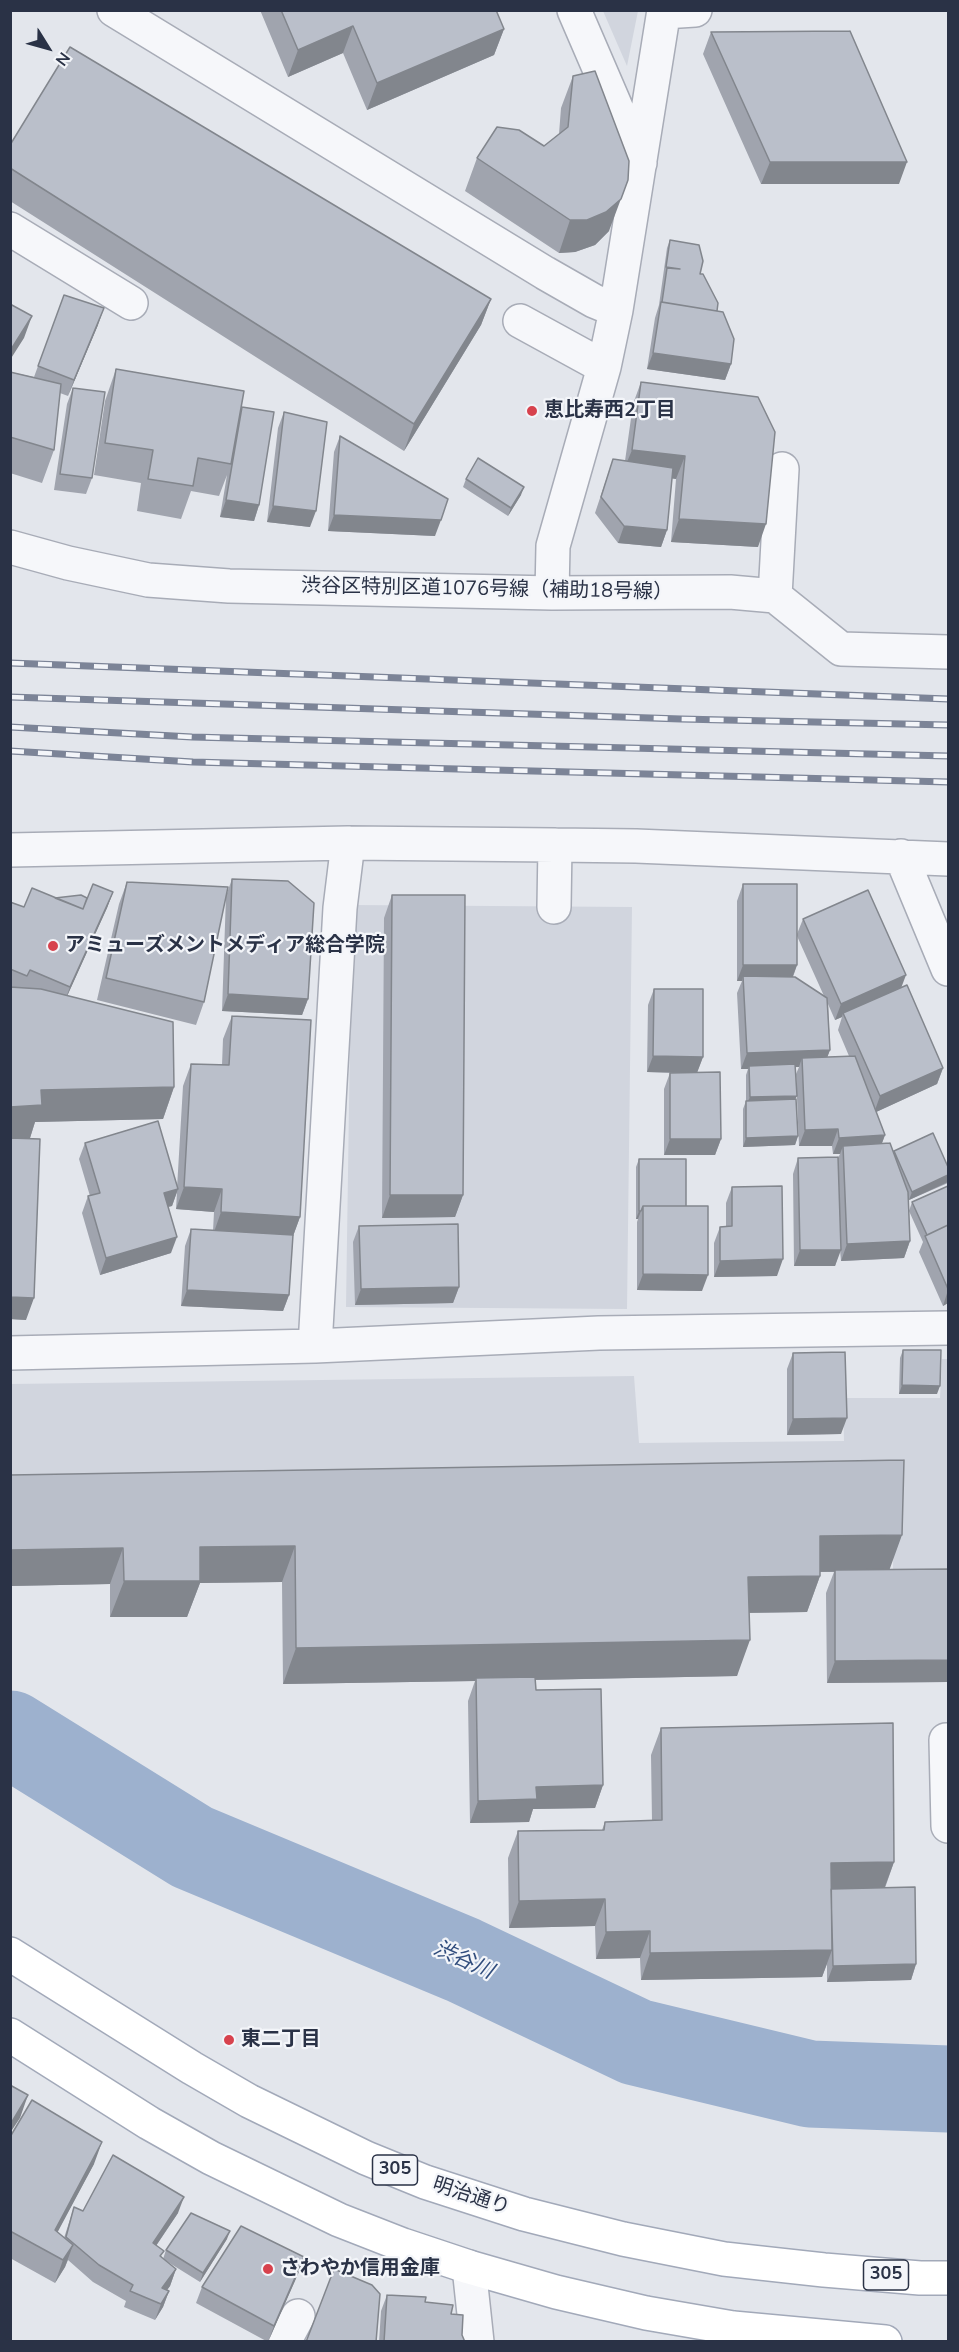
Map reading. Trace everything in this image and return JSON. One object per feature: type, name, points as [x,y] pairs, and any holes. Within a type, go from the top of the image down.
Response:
[{"type":"main road","name":"明治通り","points":[[10,1954],[249,2101],[366,2158],[425,2182],[524,2214],[623,2239],[724,2259],[824,2270],[920,2278],[948,2278]]},
{"type":"main road","points":[[10,2035],[149,2123],[275,2191],[339,2220],[469,2267],[556,2292],[646,2313],[733,2328],[819,2339],[885,2342]]},
{"type":"street","points":[[114,10],[545,273],[594,301],[616,310]]},
{"type":"street","points":[[574,10],[641,165]]},
{"type":"street","points":[[552,593],[553,546],[604,367],[641,165],[674,11]]},
{"type":"street","points":[[10,229],[131,303]]},
{"type":"street","points":[[520,321],[604,367]]},
{"type":"street","points":[[782,469],[775,596],[841,649],[948,652]]},
{"type":"street","name":"渋谷区特別区道1076号線（補助18号線）","points":[[10,547],[68,563],[148,580],[230,586],[552,593],[730,592],[775,596]]},
{"type":"street","points":[[315,1346],[340,908],[348,843]]},
{"type":"street","points":[[10,850],[348,843],[555,845],[948,859]]},
{"type":"street","points":[[554,907],[555,845]]},
{"type":"street","points":[[901,856],[948,969]]},
{"type":"street","points":[[10,1353],[315,1346],[547,1322],[599,1333],[948,1328]]},
{"type":"street","points":[[948,1740],[946,1740],[948,1826]]},
{"type":"street","points":[[469,2267],[477,2342]]},
{"type":"shaded area","points":[[603,11],[638,11],[627,66]]},
{"type":"shaded area","points":[[352,905],[632,907],[627,1309],[346,1307]]},
{"type":"shaded area","points":[[942,1359],[948,1359],[948,1572],[893,1572],[894,1491],[11,1506],[10,1384],[634,1376],[639,1443],[844,1441],[843,1398],[940,1398]]},
{"type":"building","points":[[281,10],[496,10],[504,29],[377,83],[353,26],[298,50]]},
{"type":"building","points":[[850,31],[907,162],[770,162],[711,32]]},
{"type":"building","points":[[70,47],[491,299],[414,424],[10,168],[10,145]]},
{"type":"building","points":[[595,71],[629,161],[628,180],[621,199],[606,212],[587,220],[570,220],[477,158],[497,127],[519,130],[544,146],[568,127],[573,76]]},
{"type":"building","points":[[670,240],[699,245],[703,261],[700,274],[703,274],[718,303],[717,311],[662,302],[667,268],[680,269],[666,267]]},
{"type":"building","points":[[64,295],[104,308],[74,380],[38,366]]},
{"type":"building","points":[[661,302],[723,312],[734,339],[731,364],[653,353]]},
{"type":"building","points":[[10,304],[32,316],[10,351]]},
{"type":"building","points":[[116,369],[244,391],[231,464],[198,458],[193,486],[148,479],[153,450],[105,443]]},
{"type":"building","points":[[10,372],[61,384],[54,450],[10,437]]},
{"type":"building","points":[[641,382],[758,397],[775,432],[766,524],[679,519],[685,456],[632,450]]},
{"type":"building","points":[[73,388],[105,392],[92,478],[60,474]]},
{"type":"building","points":[[242,407],[274,412],[259,505],[226,500]]},
{"type":"building","points":[[284,412],[327,422],[316,511],[273,506]]},
{"type":"building","points":[[340,436],[448,499],[441,520],[334,515]]},
{"type":"building","points":[[478,458],[524,487],[511,508],[466,479]]},
{"type":"building","points":[[613,459],[673,468],[667,530],[624,526],[601,497]]},
{"type":"building","points":[[232,879],[288,881],[314,903],[308,999],[228,994]]},
{"type":"building","points":[[127,882],[228,887],[204,1002],[106,978]]},
{"type":"building","points":[[93,884],[113,892],[70,987],[30,970],[27,976],[10,969],[10,902],[24,907],[32,888],[83,909]]},
{"type":"building","points":[[743,884],[797,884],[797,965],[743,965]]},
{"type":"building","points":[[868,890],[906,975],[841,1004],[803,919]]},
{"type":"building","points":[[81,895],[87,898],[83,909],[55,898]]},
{"type":"building","points":[[392,895],[465,895],[463,1195],[390,1195]]},
{"type":"building","points":[[743,976],[795,977],[827,998],[830,1050],[747,1053]]},
{"type":"building","points":[[907,985],[943,1068],[880,1096],[843,1013]]},
{"type":"building","points":[[10,987],[41,989],[173,1022],[174,1087],[41,1090],[42,1105],[10,1107]]},
{"type":"building","points":[[654,989],[703,989],[703,1057],[653,1056]]},
{"type":"building","points":[[232,1016],[311,1020],[300,1217],[221,1212],[222,1189],[184,1187],[191,1064],[229,1065]]},
{"type":"building","points":[[855,1056],[885,1135],[839,1138],[838,1129],[805,1130],[802,1058]]},
{"type":"building","points":[[795,1064],[797,1096],[750,1097],[749,1066]]},
{"type":"building","points":[[720,1072],[721,1139],[670,1139],[670,1073]]},
{"type":"building","points":[[796,1099],[798,1136],[746,1138],[746,1101]]},
{"type":"building","points":[[158,1121],[178,1189],[164,1193],[177,1237],[106,1258],[88,1196],[100,1193],[85,1143]]},
{"type":"building","points":[[933,1133],[948,1167],[948,1175],[912,1192],[894,1151]]},
{"type":"building","points":[[10,1138],[40,1139],[34,1298],[10,1297]]},
{"type":"building","points":[[890,1143],[908,1192],[910,1241],[847,1244],[843,1146]]},
{"type":"building","points":[[838,1157],[841,1250],[800,1250],[798,1158]]},
{"type":"building","points":[[639,1159],[686,1159],[686,1206],[643,1206],[639,1211]]},
{"type":"building","points":[[782,1186],[783,1259],[720,1261],[720,1227],[732,1226],[732,1187]]},
{"type":"building","points":[[948,1186],[948,1225],[927,1235],[912,1202]]},
{"type":"building","points":[[643,1206],[708,1206],[708,1275],[643,1274]]},
{"type":"building","points":[[458,1224],[459,1287],[361,1289],[359,1226]]},
{"type":"building","points":[[948,1225],[948,1289],[925,1236]]},
{"type":"building","points":[[191,1229],[293,1235],[289,1295],[187,1290]]},
{"type":"building","points":[[903,1350],[941,1350],[940,1386],[902,1385]]},
{"type":"building","points":[[845,1352],[847,1418],[793,1419],[793,1353]]},
{"type":"building","points":[[904,1460],[902,1535],[820,1536],[820,1576],[748,1577],[750,1640],[296,1648],[295,1546],[200,1547],[200,1581],[124,1581],[123,1548],[10,1550],[10,1475]]},
{"type":"building","points":[[948,1569],[948,1660],[835,1661],[835,1570]]},
{"type":"building","points":[[535,1677],[536,1690],[601,1689],[603,1785],[536,1787],[537,1799],[478,1801],[476,1678]]},
{"type":"building","points":[[893,1723],[894,1862],[831,1863],[832,1950],[650,1953],[650,1931],[606,1932],[605,1899],[519,1901],[518,1831],[604,1830],[605,1822],[662,1820],[661,1728]]},
{"type":"building","points":[[915,1887],[916,1964],[833,1966],[831,1889]]},
{"type":"building","points":[[10,2085],[28,2095],[10,2125]]},
{"type":"building","points":[[32,2100],[102,2142],[55,2230],[73,2245],[63,2260],[10,2231],[10,2137]]},
{"type":"building","points":[[113,2155],[184,2197],[153,2243],[164,2251],[160,2256],[176,2269],[162,2288],[169,2291],[161,2304],[130,2291],[133,2285],[99,2265],[66,2237],[74,2207],[83,2211]]},
{"type":"building","points":[[191,2213],[230,2231],[203,2273],[166,2250]]},
{"type":"building","points":[[241,2226],[304,2257],[274,2326],[202,2287]]},
{"type":"building","points":[[334,2269],[372,2285],[380,2294],[376,2342],[306,2342]]},
{"type":"building","points":[[387,2295],[426,2297],[425,2302],[453,2305],[451,2314],[463,2315],[462,2335],[465,2342],[384,2342]]},
{"type":"waterway","name":"渋谷川","points":[[10,1734],[192,1847],[463,1960],[636,2042],[810,2084],[948,2089]]},
{"type":"railway","points":[[10,663],[948,699]]},
{"type":"railway","points":[[10,697],[681,719],[948,725]]},
{"type":"railway","points":[[10,727],[192,737],[948,756]]},
{"type":"railway","points":[[10,751],[193,762],[948,782]]},
{"type":"place","name":"恵比寿西2丁目","points":[[532,411]]},
{"type":"place","name":"アミューズメントメディア総合学院","points":[[53,946]]},
{"type":"place","name":"東二丁目","points":[[229,2040]]},
{"type":"place","name":"さわやか信用金庫","points":[[268,2269]]}]
